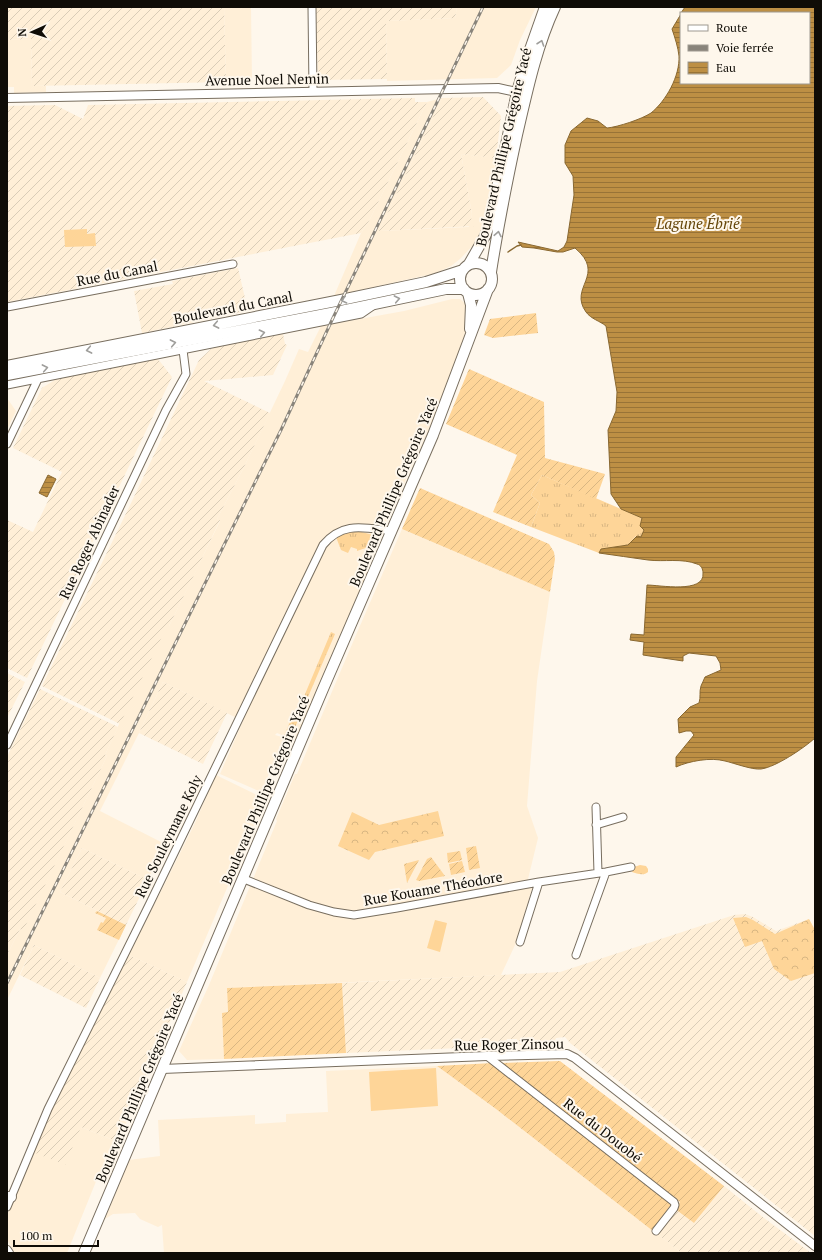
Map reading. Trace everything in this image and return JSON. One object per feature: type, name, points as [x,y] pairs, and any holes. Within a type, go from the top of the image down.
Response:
[{"type":"main road","name":"Boulevard Phillipe Grégoire Yacé","points":[[491,272],[509,172],[521,93],[522,71],[546,7]]},
{"type":"main road","name":"Boulevard Phillipe Grégoire Yacé","points":[[466,267],[485,236],[492,217],[521,93],[554,7]]},
{"type":"main road","points":[[479,263],[484,265],[491,272],[492,281],[488,289],[481,294],[477,295],[466,291],[461,285],[460,280],[466,267],[479,263]]},
{"type":"main road","name":"Boulevard du Canal","points":[[7,366],[426,282],[466,267]]},
{"type":"main road","name":"Boulevard du Canal","points":[[7,375],[336,312],[446,289],[466,291]]},
{"type":"main road","name":"Boulevard Phillipe Grégoire Yacé","points":[[84,1253],[323,689],[433,435],[488,289]]},
{"type":"main road","name":"Boulevard Phillipe Grégoire Yacé","points":[[466,291],[471,312],[470,337]]},
{"type":"street","points":[[312,7],[313,91]]},
{"type":"street","name":"Avenue Noel Nemin","points":[[7,98],[498,88],[521,93]]},
{"type":"street","name":"Rue du Canal","points":[[7,307],[233,264]]},
{"type":"street","name":"Boulevard du Canal","points":[[7,385],[361,314],[377,303]]},
{"type":"street","name":"Rue Roger Abinader","points":[[7,745],[166,410],[186,374],[183,350]]},
{"type":"street","points":[[7,444],[38,379]]},
{"type":"street","name":"Rue Souleymane Koly","points":[[7,1207],[9,1197],[48,1110],[323,545],[332,535],[349,528],[369,528],[392,531]]},
{"type":"street","points":[[596,807],[598,873]]},
{"type":"street","points":[[596,825],[623,817]]},
{"type":"street","name":"Rue Kouame Théodore","points":[[244,878],[316,907],[334,912],[354,914],[397,908],[631,867]]},
{"type":"street","points":[[576,956],[606,872]]},
{"type":"street","points":[[520,942],[539,882]]},
{"type":"street","name":"Rue Roger Zinsou","points":[[162,1069],[567,1054],[575,1058],[815,1246]]},
{"type":"street","name":"Rue du Douobé","points":[[487,1056],[674,1202],[674,1208],[656,1231]]},
{"type":"shaded area","points":[[7,7],[224,7],[226,82],[32,86],[31,39],[7,40]]},
{"type":"shaded area","points":[[224,7],[251,7],[252,82],[226,82]]},
{"type":"shaded area","points":[[316,7],[457,7],[455,18],[386,21],[387,79],[318,80]]},
{"type":"shaded area","points":[[457,7],[536,7],[520,40],[511,65],[497,78],[387,81],[386,21],[455,18]]},
{"type":"shaded area","points":[[31,39],[32,86],[46,86],[46,92],[14,93],[14,87],[7,87],[7,40]]},
{"type":"shaded area","points":[[483,97],[501,116],[496,158],[461,154],[472,214],[470,226],[475,226],[379,231],[442,98]]},
{"type":"shaded area","points":[[415,98],[415,102],[427,102],[369,221],[361,233],[7,302],[7,106],[55,105],[83,119],[88,105]]},
{"type":"shaded area","points":[[442,98],[379,231],[469,227],[472,214],[461,154],[499,158],[485,228],[477,241],[460,259],[451,266],[436,273],[334,296],[361,233],[369,221],[427,102]]},
{"type":"shaded area","points":[[238,268],[248,311],[142,333],[134,291],[173,284],[172,281]]},
{"type":"shaded area","points":[[452,299],[460,299],[467,305],[467,326],[446,391],[377,544],[364,583],[296,741],[277,733],[275,735],[285,738],[261,792],[220,774],[243,721],[163,682],[100,811],[165,844],[148,880],[82,848],[60,892],[126,925],[100,978],[34,945],[7,1000],[7,955],[20,929],[23,930],[107,756],[105,755],[130,700],[167,625],[169,626],[220,521],[217,519],[244,467],[299,349],[308,352],[321,326],[404,311]]},
{"type":"shaded area","points":[[283,334],[285,344],[287,345],[273,375],[204,381],[270,413],[217,519],[220,520],[195,573],[169,626],[167,626],[120,724],[42,686],[199,360],[211,349],[216,347]]},
{"type":"shaded area","points":[[158,359],[172,377],[27,678],[7,668],[7,520],[33,532],[62,472],[13,448],[42,388],[58,378]]},
{"type":"shaded area","points":[[7,398],[16,411],[7,430]]},
{"type":"shaded area","points":[[402,529],[550,592],[537,681],[527,806],[538,838],[528,879],[532,888],[516,943],[501,975],[227,988],[228,1013],[222,1013],[224,1059],[187,1060],[179,1051],[209,985],[295,774],[297,774]]},
{"type":"shaded area","points":[[7,673],[25,682],[7,718]]},
{"type":"shaded area","points":[[163,682],[227,713],[203,764],[139,733]]},
{"type":"shaded area","points":[[40,689],[118,727],[105,755],[107,756],[23,931],[20,929],[7,955],[7,757]]},
{"type":"shaded area","points":[[216,775],[265,799],[187,982],[129,955],[194,825]]},
{"type":"shaded area","points":[[82,848],[148,880],[126,925],[60,892]]},
{"type":"shaded area","points":[[745,914],[753,917],[776,931],[809,919],[815,930],[815,1236],[570,1043],[565,1037],[556,1038],[554,1043],[518,1045],[517,1039],[507,1039],[504,1046],[346,1053],[342,983],[560,972],[734,915]]},
{"type":"shaded area","points":[[34,945],[100,978],[86,1008],[20,975]]},
{"type":"shaded area","points":[[129,955],[187,982],[118,1142],[81,1127],[65,1165],[33,1152],[52,1108]]},
{"type":"shaded area","points":[[437,1066],[496,1109],[682,1253],[164,1253],[162,1225],[158,1227],[140,1219],[135,1213],[113,1214],[105,1219],[129,1160],[160,1156],[158,1120],[255,1115],[255,1124],[286,1122],[286,1114],[328,1112],[326,1071]]},
{"type":"shaded area","points":[[81,1127],[118,1142],[102,1180],[97,1179],[67,1253],[15,1253],[7,1240],[7,1215],[33,1152]]},
{"type":"shaded area","points":[[724,1186],[811,1253],[682,1253],[656,1233],[675,1209],[694,1223]]},
{"type":"green space","points":[[87,229],[87,234],[95,233],[96,246],[65,247],[64,230]]},
{"type":"green space","points":[[536,313],[538,333],[493,338],[484,335],[490,319]]},
{"type":"green space","points":[[469,369],[544,402],[545,458],[605,474],[596,499],[542,475],[531,495],[540,503],[531,527],[493,512],[517,455],[446,424]]},
{"type":"green space","points":[[542,475],[642,518],[644,530],[641,538],[636,536],[628,545],[602,549],[599,553],[531,527],[540,503],[531,495]]},
{"type":"green space","points":[[420,488],[549,544],[554,552],[555,559],[550,592],[402,529]]},
{"type":"green space","points":[[357,531],[374,536],[378,540],[377,544],[357,551],[357,549],[351,547],[348,553],[341,550],[336,537],[349,532]]},
{"type":"green space","points":[[331,632],[335,634],[290,739],[284,736],[292,717],[295,718]]},
{"type":"green space","points":[[438,811],[444,836],[375,852],[369,860],[338,846],[352,812],[379,825]]},
{"type":"green space","points":[[476,846],[480,868],[469,870],[466,848]]},
{"type":"green space","points":[[460,851],[462,860],[448,863],[447,853]]},
{"type":"green space","points":[[431,857],[445,876],[419,881],[416,880],[427,859]]},
{"type":"green space","points":[[419,860],[407,883],[404,864]]},
{"type":"green space","points":[[462,861],[465,872],[451,875],[449,864]]},
{"type":"green space","points":[[640,865],[646,866],[648,872],[638,874],[632,872],[634,867]]},
{"type":"green space","points":[[97,911],[126,925],[119,940],[97,930],[101,922],[103,923],[106,918],[95,913]]},
{"type":"green space","points":[[746,917],[775,934],[809,919],[815,930],[815,973],[791,981],[774,969],[762,941],[745,947],[733,918]]},
{"type":"green space","points":[[435,920],[447,923],[440,952],[427,948]]},
{"type":"green space","points":[[342,983],[346,1053],[224,1059],[222,1013],[228,1012],[227,988]]},
{"type":"green space","points":[[560,1061],[724,1186],[694,1223],[675,1209],[680,1202],[500,1063]]},
{"type":"green space","points":[[493,1063],[673,1205],[653,1231],[496,1109],[437,1066]]},
{"type":"green space","points":[[436,1068],[438,1106],[371,1111],[369,1072]]},
{"type":"water","name":"Lagune Ébrié","points":[[685,7],[815,7],[815,738],[782,761],[767,768],[761,769],[713,759],[694,761],[676,767],[676,757],[694,735],[691,731],[679,733],[678,719],[690,707],[699,703],[700,688],[705,677],[721,670],[720,663],[716,656],[689,653],[683,656],[683,661],[643,655],[644,642],[630,640],[631,634],[644,635],[647,585],[680,587],[697,584],[702,580],[703,570],[701,566],[685,561],[648,560],[599,553],[601,549],[628,545],[637,536],[641,537],[644,530],[640,526],[642,518],[621,509],[611,494],[608,430],[616,411],[617,392],[606,326],[588,314],[582,303],[581,295],[588,274],[588,266],[584,257],[575,248],[563,252],[557,252],[522,247],[518,242],[558,251],[564,247],[567,241],[574,195],[573,176],[565,163],[565,145],[571,131],[587,118],[598,121],[607,128],[636,120],[651,113],[657,108],[667,95],[675,80],[679,64],[677,46],[672,29],[680,16],[680,84],[810,84],[810,12],[682,12]]},
{"type":"water","points":[[48,475],[56,479],[47,497],[39,493]]},
{"type":"waterway","points":[[508,252],[521,245]]},
{"type":"railway","points":[[7,983],[281,430],[332,320],[483,7]]}]
